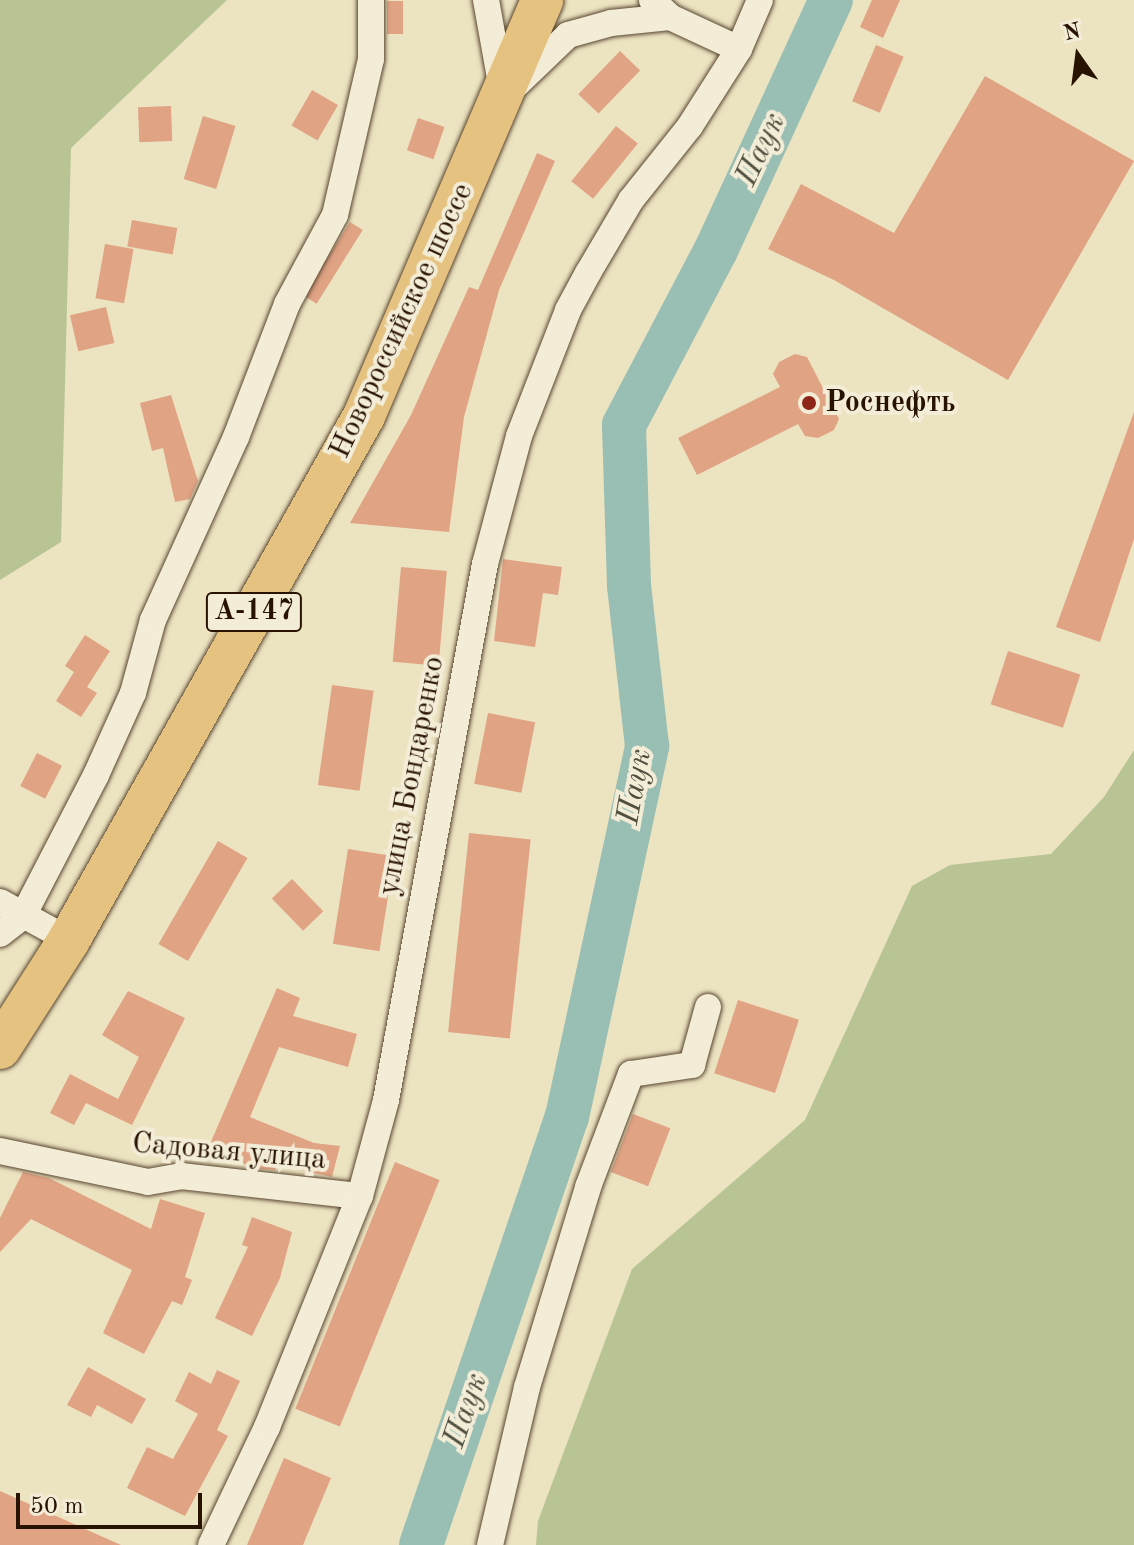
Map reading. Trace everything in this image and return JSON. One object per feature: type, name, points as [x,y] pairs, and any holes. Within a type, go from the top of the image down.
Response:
[{"type":"highway","name":"Новороссийское шоссе","points":[[0,1048],[69,940],[364,416],[542,0]]},
{"type":"street","points":[[0,934],[23,916],[96,775],[133,693],[153,620],[236,437],[287,304],[335,215],[371,59],[371,0]]},
{"type":"street","points":[[486,0],[501,61],[501,100]]},
{"type":"street","name":"улица Бондаренко","points":[[211,1545],[267,1427],[360,1196],[386,1100],[485,564],[519,436],[568,310],[588,273],[631,200],[690,126],[739,49],[760,0]]},
{"type":"street","points":[[501,100],[568,35],[661,9],[739,49]]},
{"type":"street","points":[[0,902],[69,940]]},
{"type":"street","points":[[490,1545],[527,1387],[588,1187],[631,1074],[692,1065],[708,1007]]},
{"type":"street","name":"Садовая улица","points":[[0,1151],[148,1182],[181,1176],[360,1196]]},
{"type":"green space","points":[[0,0],[227,0],[71,148],[61,542],[0,580]]},
{"type":"green space","points":[[1134,750],[1134,1545],[536,1545],[538,1521],[632,1269],[805,1120],[912,886],[950,865],[1051,854],[1104,797]]},
{"type":"building","points":[[872,0],[900,0],[883,38],[860,27]]},
{"type":"building","points":[[387,1],[403,1],[403,34],[387,34]]},
{"type":"building","points":[[876,45],[904,57],[880,113],[852,101]]},
{"type":"building","points":[[620,51],[640,70],[598,114],[578,94]]},
{"type":"building","points":[[985,76],[1134,161],[1008,380],[834,280],[768,249],[801,184],[894,233]]},
{"type":"building","points":[[312,90],[338,105],[317,141],[292,126]]},
{"type":"building","points":[[171,106],[172,141],[139,142],[138,107]]},
{"type":"building","points":[[203,116],[236,126],[216,189],[184,179]]},
{"type":"building","points":[[418,118],[444,127],[433,159],[407,150]]},
{"type":"building","points":[[616,126],[638,144],[593,199],[571,181]]},
{"type":"building","points":[[537,153],[555,161],[499,290],[464,417],[449,532],[350,523],[411,415],[469,287],[478,290]]},
{"type":"building","points":[[132,220],[177,228],[173,255],[127,247]]},
{"type":"building","points":[[350,222],[363,230],[317,304],[304,296]]},
{"type":"building","points":[[105,244],[134,249],[124,303],[95,298]]},
{"type":"building","points":[[106,307],[114,343],[78,351],[70,315]]},
{"type":"building","points":[[795,354],[807,357],[839,419],[834,430],[818,438],[805,436],[798,424],[697,475],[678,438],[780,387],[773,374],[779,362]]},
{"type":"building","points":[[171,395],[198,481],[190,499],[175,502],[163,448],[152,451],[140,403]]},
{"type":"building","points":[[1134,412],[1134,539],[1100,642],[1056,627]]},
{"type":"building","points":[[503,559],[562,567],[558,595],[543,593],[535,647],[494,641]]},
{"type":"building","points":[[401,567],[447,571],[439,666],[393,662]]},
{"type":"building","points":[[85,635],[110,651],[87,687],[97,693],[81,717],[56,701],[74,672],[65,666]]},
{"type":"building","points":[[1008,651],[1080,674],[1063,728],[991,704]]},
{"type":"building","points":[[332,685],[374,691],[360,791],[318,785]]},
{"type":"building","points":[[488,713],[535,722],[521,793],[474,784]]},
{"type":"building","points":[[37,753],[62,766],[45,799],[20,786]]},
{"type":"building","points":[[469,833],[531,839],[510,1038],[448,1032]]},
{"type":"building","points":[[218,841],[247,858],[188,961],[158,944]]},
{"type":"building","points":[[348,849],[394,856],[379,951],[333,944]]},
{"type":"building","points":[[292,879],[323,911],[303,931],[272,898]]},
{"type":"building","points":[[277,988],[300,998],[293,1016],[357,1034],[348,1067],[279,1047],[250,1117],[314,1143],[340,1146],[332,1177],[277,1165],[275,1170],[259,1169],[207,1151]]},
{"type":"building","points":[[128,991],[185,1018],[132,1125],[86,1103],[74,1125],[50,1113],[70,1074],[118,1099],[139,1057],[102,1035]]},
{"type":"building","points":[[738,1000],[799,1020],[775,1093],[714,1073]]},
{"type":"building","points":[[633,1114],[670,1128],[648,1186],[611,1172]]},
{"type":"building","points":[[395,1162],[440,1180],[340,1427],[295,1409]]},
{"type":"building","points":[[23,1172],[49,1178],[151,1229],[160,1199],[205,1213],[185,1277],[192,1280],[182,1305],[172,1301],[144,1354],[103,1333],[132,1270],[31,1219],[0,1252],[0,1218]]},
{"type":"building","points":[[252,1217],[292,1232],[280,1278],[252,1336],[215,1318],[248,1247],[242,1245]]},
{"type":"building","points":[[88,1367],[146,1399],[132,1424],[97,1405],[91,1417],[67,1405]]},
{"type":"building","points":[[217,1370],[240,1381],[217,1430],[228,1436],[185,1516],[127,1488],[147,1447],[173,1459],[198,1414],[175,1401],[189,1372],[211,1384]]},
{"type":"building","points":[[284,1458],[331,1478],[303,1545],[247,1545]]},
{"type":"building","points":[[0,1491],[121,1545],[0,1545]]},
{"type":"waterway","name":"Паук","points":[[421,1545],[567,1117],[647,746],[629,585],[624,425],[716,250],[831,0]]},
{"type":"place","name":"Роснефть","points":[[809,403]]}]
